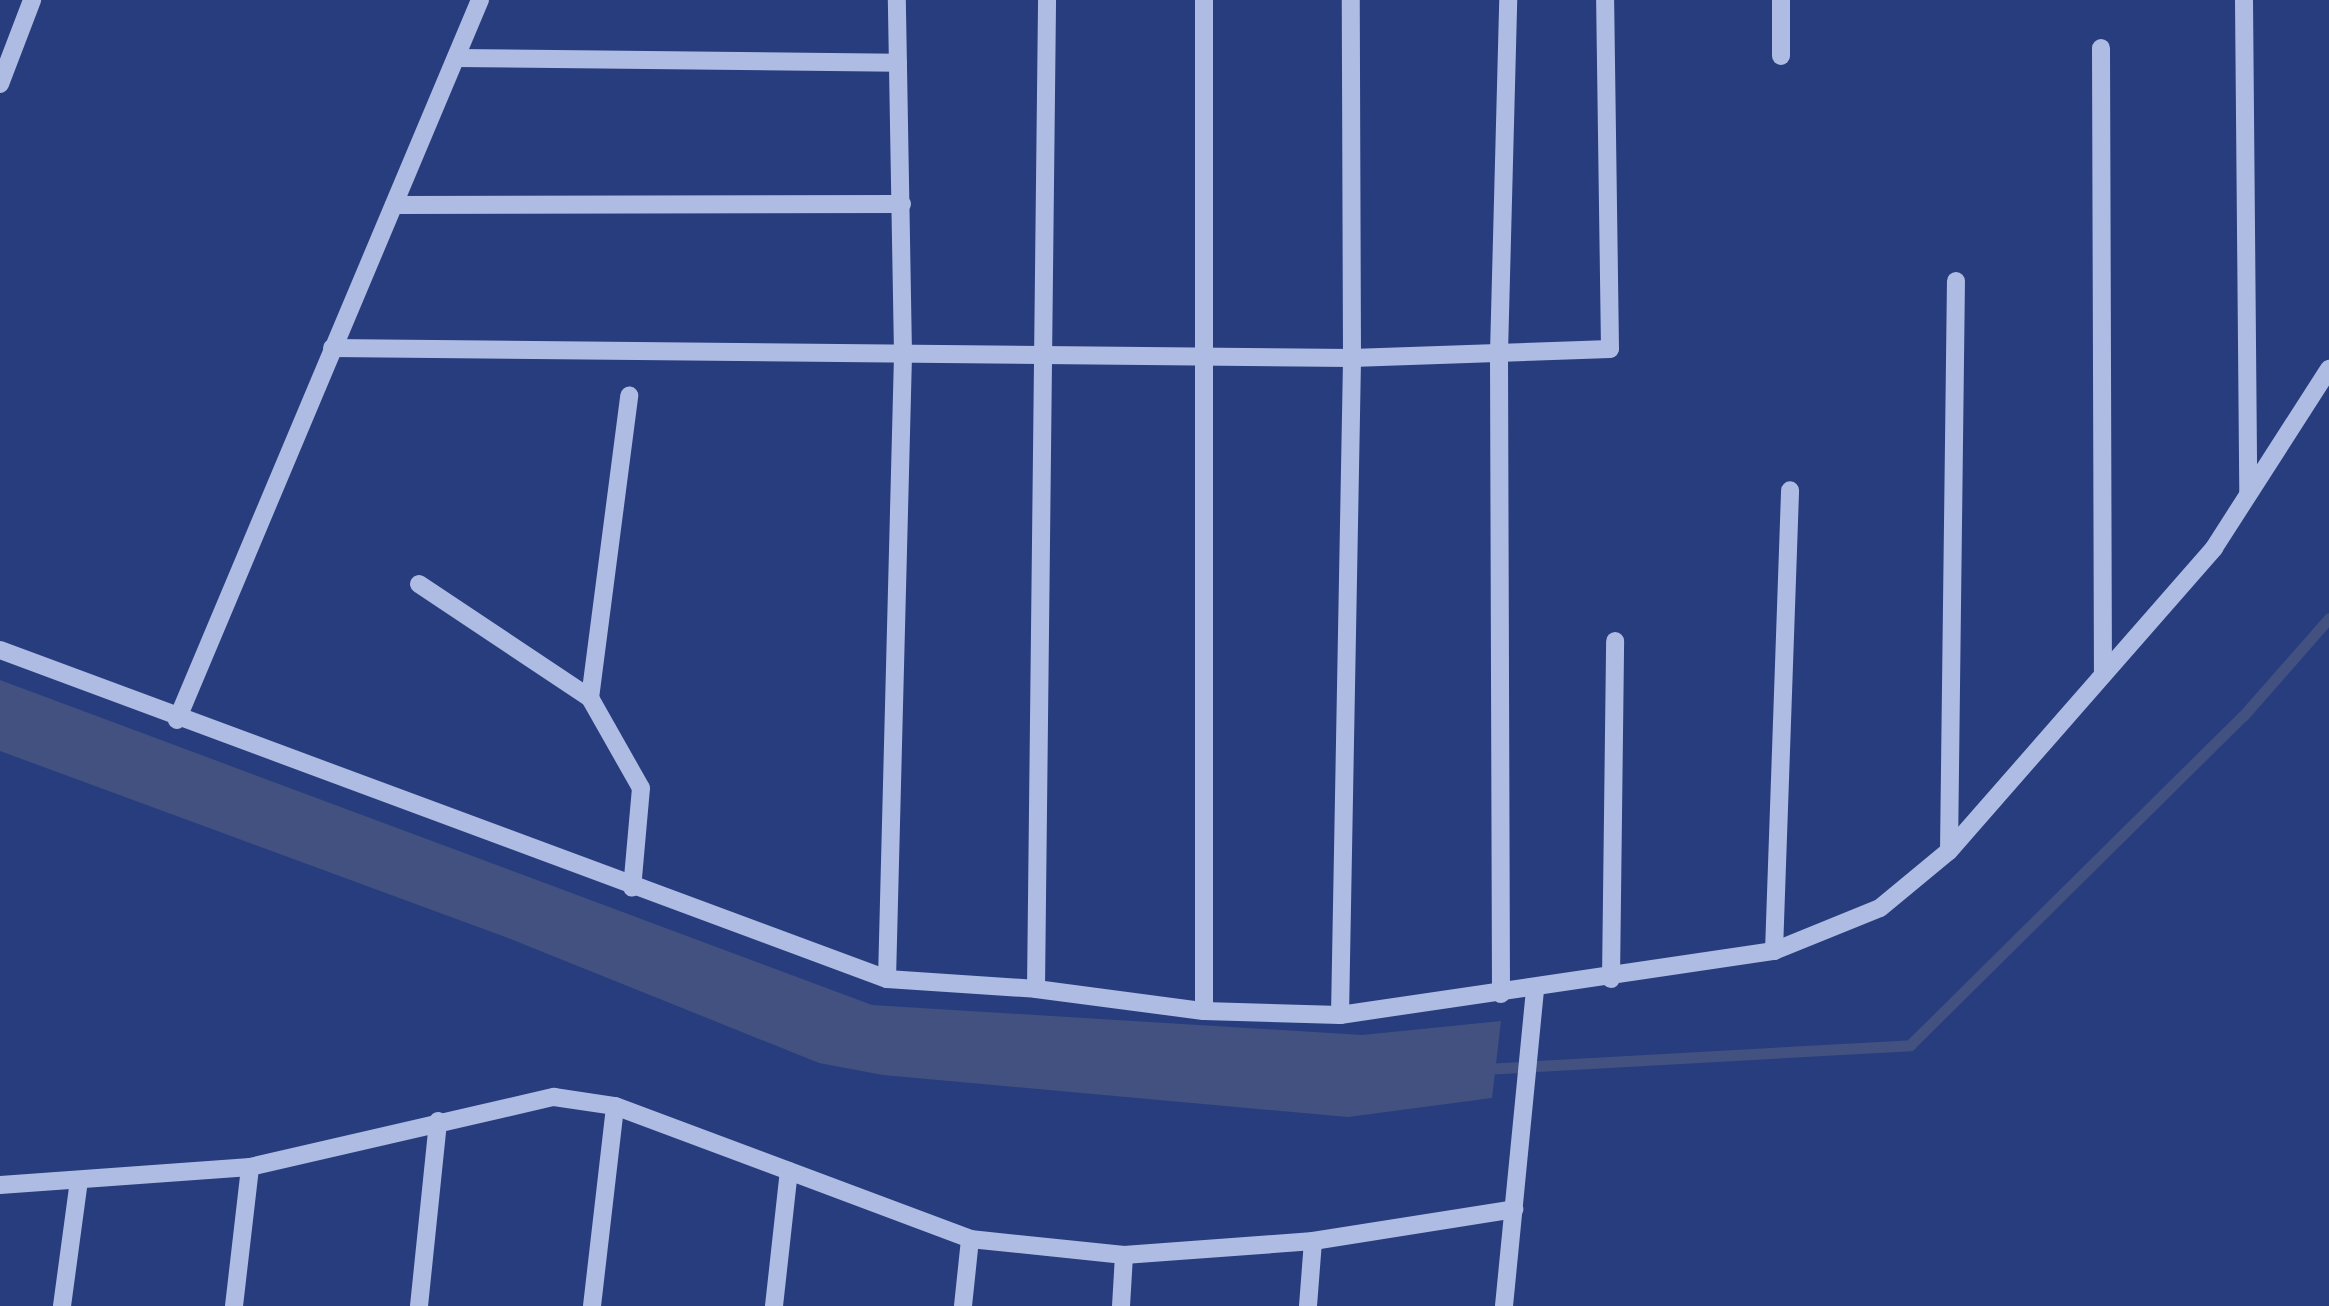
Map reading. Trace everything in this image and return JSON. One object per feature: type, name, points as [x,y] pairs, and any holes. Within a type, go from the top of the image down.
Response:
[{"type":"street","points":[[0,84],[32,0]]},
{"type":"street","points":[[177,720],[480,0]]},
{"type":"street","points":[[887,979],[903,354],[898,0]]},
{"type":"street","points":[[1036,988],[1047,0]]},
{"type":"street","points":[[1204,0],[1204,1011]]},
{"type":"street","points":[[1340,1015],[1352,358],[1351,0]]},
{"type":"street","points":[[1501,994],[1500,353],[1508,0]]},
{"type":"street","points":[[332,348],[1352,358],[1610,349],[1605,0]]},
{"type":"street","points":[[1781,0],[1781,56]]},
{"type":"street","points":[[2244,0],[2248,495]]},
{"type":"street","points":[[2101,48],[2103,675]]},
{"type":"street","points":[[456,58],[898,63]]},
{"type":"street","points":[[394,204],[902,204]]},
{"type":"street","points":[[1949,852],[1956,281]]},
{"type":"street","points":[[0,650],[177,720],[887,979],[1036,988],[1204,1011],[1340,1015],[1610,979],[1774,951],[1880,908],[1949,852],[2214,548],[2329,369]]},
{"type":"street","points":[[590,698],[629,396]]},
{"type":"street","points":[[1774,951],[1790,490]]},
{"type":"street","points":[[419,584],[590,698],[641,788],[632,888]]},
{"type":"street","points":[[1610,979],[1614,641]]},
{"type":"street","points":[[1504,1306],[1535,990]]},
{"type":"street","points":[[0,1185],[250,1167],[554,1097],[615,1106],[970,1239],[1124,1255],[1313,1241],[1514,1210]]},
{"type":"street","points":[[592,1306],[615,1106]]},
{"type":"street","points":[[419,1306],[438,1121]]},
{"type":"street","points":[[234,1306],[250,1167]]},
{"type":"street","points":[[774,1306],[789,1171]]},
{"type":"street","points":[[62,1306],[79,1180]]},
{"type":"street","points":[[963,1306],[970,1239]]},
{"type":"street","points":[[1308,1306],[1313,1241]]},
{"type":"street","points":[[1120,1306],[1124,1255]]},
{"type":"water","points":[[0,680],[872,1005],[1362,1035],[1501,1021],[1492,1098],[1348,1117],[883,1075],[819,1063],[508,938],[0,751]]},
{"type":"waterway","points":[[1484,1069],[1910,1045],[2243,716],[2329,618]]}]
